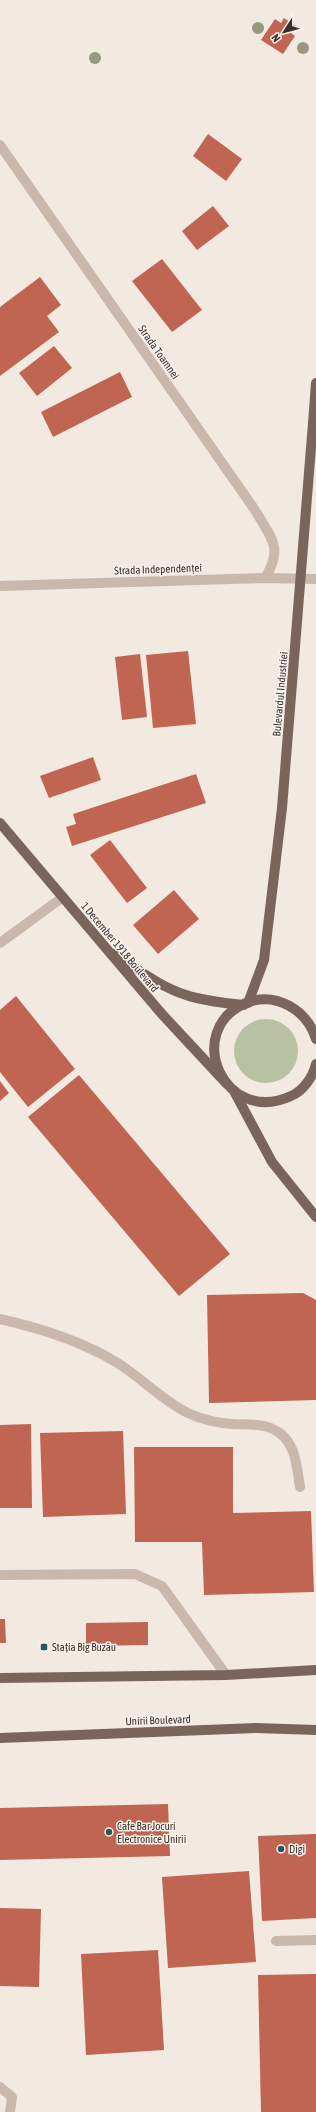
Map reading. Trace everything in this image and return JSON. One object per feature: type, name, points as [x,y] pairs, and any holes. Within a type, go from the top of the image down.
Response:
[{"type":"main road","name":"Bulevardul Industriei","points":[[246,1004],[264,960],[282,808],[302,579],[316,383]]},
{"type":"main road","name":"1 December 1918 Boulevard","points":[[0,823],[161,1013],[226,1083]]},
{"type":"main road","points":[[104,947],[159,982],[185,995],[224,1003],[246,1004]]},
{"type":"main road","points":[[316,1039],[307,1019],[298,1010],[274,1000],[260,1000],[246,1004],[233,1012],[224,1022],[218,1033],[214,1046],[215,1059],[219,1072],[235,1093],[272,1162],[316,1217]]},
{"type":"main road","points":[[235,1093],[249,1100],[265,1103],[281,1101],[296,1094],[307,1083],[316,1064]]},
{"type":"main road","points":[[0,1678],[226,1675],[316,1670]]},
{"type":"main road","name":"Unirii Boulevard","points":[[0,1738],[256,1728],[316,1730]]},
{"type":"street","name":"Strada Toamnei","points":[[0,145],[255,510],[276,550],[273,565],[265,578]]},
{"type":"street","name":"Strada Independenței","points":[[0,586],[265,578],[316,579]]},
{"type":"street","points":[[0,943],[63,897]]},
{"type":"street","points":[[0,1319],[27,1325],[70,1340],[117,1362],[153,1390],[188,1413],[209,1420],[271,1427],[282,1434],[293,1450],[300,1487]]},
{"type":"street","points":[[0,1575],[135,1574],[162,1586],[226,1675]]},
{"type":"street","points":[[276,1941],[316,1940]]},
{"type":"street","points":[[0,2087],[12,2097],[10,2112]]},
{"type":"green space","points":[[266,1019],[278,1021],[289,1028],[296,1039],[298,1051],[296,1063],[289,1074],[278,1081],[266,1083],[254,1081],[243,1074],[236,1063],[234,1051],[236,1039],[243,1028],[254,1021]]},
{"type":"building","points":[[284,18],[296,26],[291,33],[295,36],[283,54],[261,40],[275,19],[281,23]]},
{"type":"building","points":[[208,134],[242,159],[226,181],[193,156]]},
{"type":"building","points":[[213,206],[229,226],[197,250],[182,231]]},
{"type":"building","points":[[162,259],[202,310],[172,332],[132,281]]},
{"type":"building","points":[[40,277],[61,305],[47,316],[59,332],[0,376],[0,307]]},
{"type":"building","points":[[54,346],[72,368],[37,396],[19,373]]},
{"type":"building","points":[[120,372],[132,397],[53,437],[41,412]]},
{"type":"building","points":[[188,651],[196,724],[153,728],[146,655]]},
{"type":"building","points":[[140,654],[147,717],[122,720],[115,657]]},
{"type":"building","points":[[93,757],[101,780],[49,798],[40,776]]},
{"type":"building","points":[[196,774],[206,803],[72,846],[66,827],[76,824],[73,814]]},
{"type":"building","points":[[110,840],[147,888],[127,903],[90,855]]},
{"type":"building","points":[[174,890],[199,919],[158,954],[133,925]]},
{"type":"building","points":[[16,996],[75,1069],[28,1107],[0,1072],[0,1010]]},
{"type":"building","points":[[79,1075],[230,1254],[179,1296],[28,1117]]},
{"type":"building","points":[[0,1081],[9,1093],[0,1101]]},
{"type":"building","points":[[303,1293],[316,1300],[316,1400],[209,1403],[207,1295]]},
{"type":"building","points":[[31,1424],[32,1508],[0,1508],[0,1425]]},
{"type":"building","points":[[123,1431],[126,1514],[43,1517],[40,1433]]},
{"type":"building","points":[[134,1447],[233,1447],[233,1513],[311,1511],[314,1592],[204,1595],[202,1542],[135,1542]]},
{"type":"building","points":[[0,1619],[5,1619],[6,1643],[0,1643]]},
{"type":"building","points":[[148,1622],[148,1645],[86,1646],[86,1623]]},
{"type":"building","points":[[168,1804],[170,1856],[0,1860],[0,1808]]},
{"type":"building","points":[[316,1834],[316,1918],[262,1921],[258,1836]]},
{"type":"building","points":[[249,1871],[256,1962],[168,1968],[162,1877]]},
{"type":"building","points":[[0,1908],[41,1909],[39,1987],[0,1986]]},
{"type":"building","points":[[158,1950],[164,2050],[86,2055],[81,1954]]},
{"type":"building","points":[[316,1974],[316,2112],[261,2112],[258,1975]]},
{"type":"place","name":"Stația Big Buzău","points":[[44,1647]]},
{"type":"place","name":"Cafe Bar Jocuri Electronice Unirii","points":[[109,1832]]},
{"type":"place","name":"Digi","points":[[281,1849]]}]
